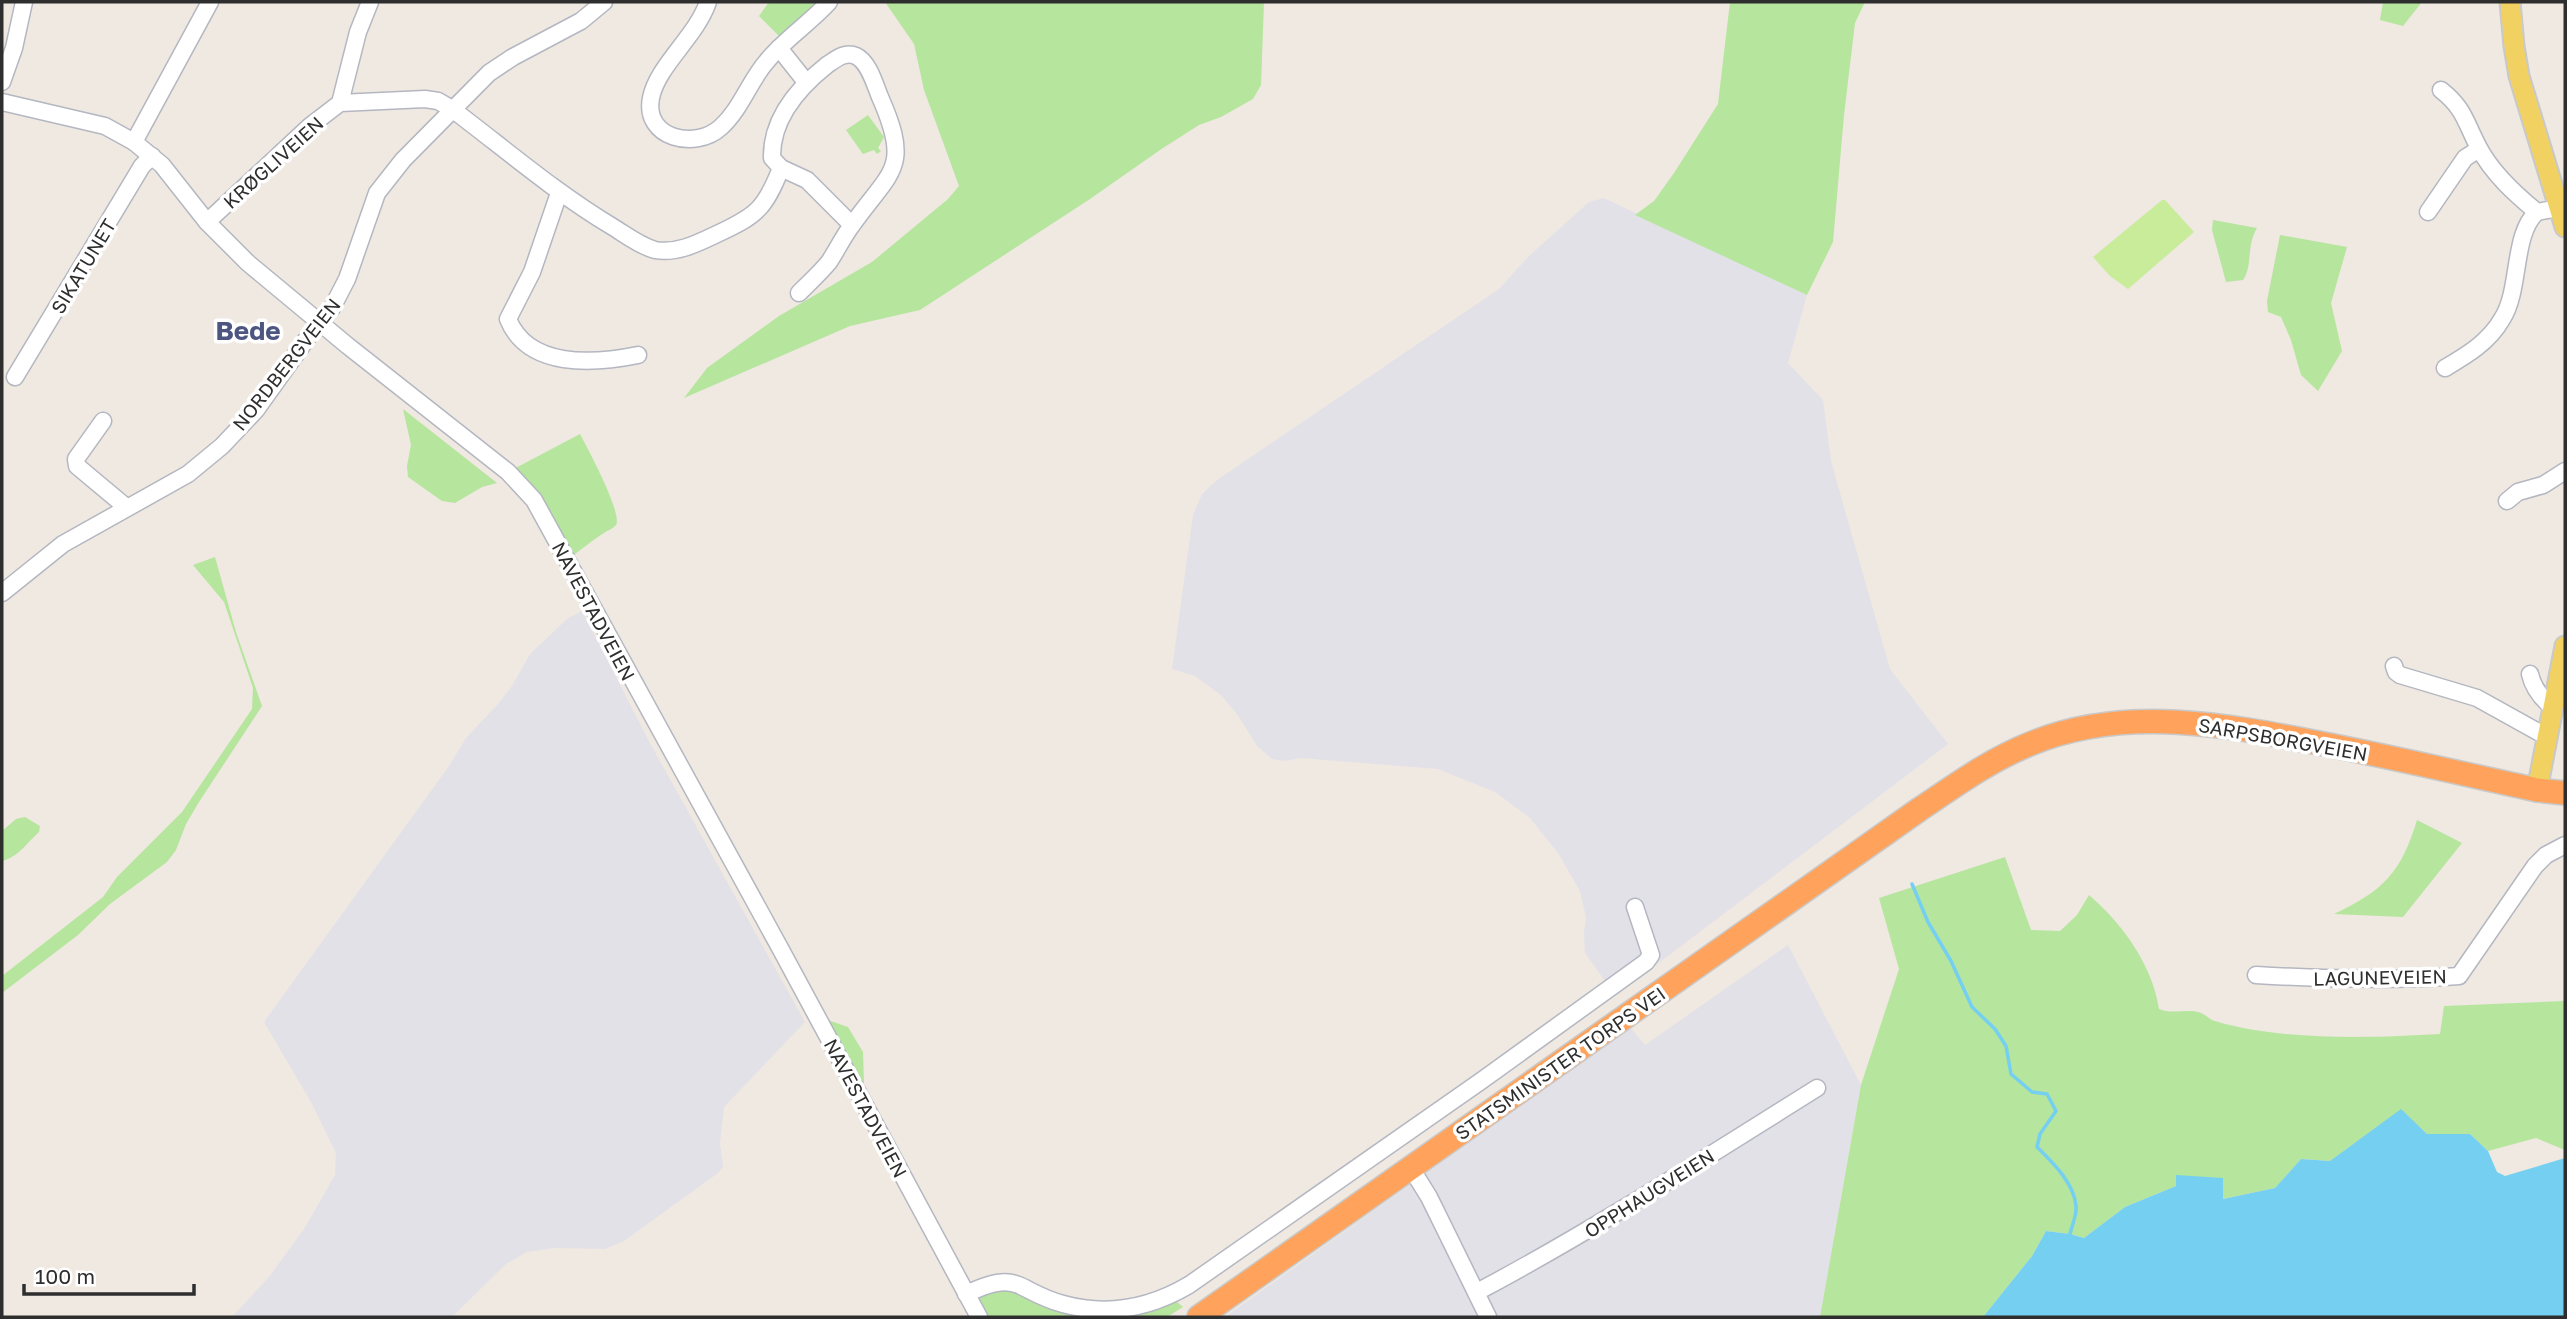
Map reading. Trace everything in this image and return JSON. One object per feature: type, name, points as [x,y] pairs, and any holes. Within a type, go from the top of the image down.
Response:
[{"type":"highway","name":"SARPSBORGVEIEN","points":[[1920,809],[1996,760],[2031,743],[2090,727],[2152,722],[2182,722],[2243,729],[2537,790],[2565,793]]},
{"type":"highway","name":"SARPSBORGVEIEN","points":[[2537,790],[2565,802]]},
{"type":"highway","name":"STATSMINISTER TORPS VEI","points":[[1199,1317],[1920,809]]},
{"type":"main road","points":[[2511,2],[2519,76],[2565,227]]},
{"type":"main road","points":[[2537,790],[2565,646]]},
{"type":"street","points":[[2,82],[14,48],[23,2]]},
{"type":"street","points":[[134,142],[210,2]]},
{"type":"street","name":"KRØGLIVEIEN","points":[[340,103],[358,32],[370,2]]},
{"type":"street","name":"NORDBERGVEIEN","points":[[2,593],[63,544],[188,474],[222,446],[256,410],[332,308],[344,286],[377,193],[402,160],[489,73],[513,57],[581,21],[604,2]]},
{"type":"street","points":[[708,2],[698,25],[664,69],[651,94],[649,110],[665,135],[678,139],[695,139],[721,128],[765,62],[829,2]]},
{"type":"street","points":[[779,48],[806,82]]},
{"type":"street","points":[[799,293],[828,263],[852,225],[884,186],[894,169],[895,135],[889,116],[864,63],[856,56],[846,54],[836,58],[796,92],[771,144],[772,158],[781,168],[807,180],[852,225]]},
{"type":"street","points":[[2441,90],[2460,108],[2490,166],[2537,212]]},
{"type":"street","name":"KRØGLIVEIEN","points":[[207,222],[310,126],[340,103],[425,99],[438,101],[453,109]]},
{"type":"street","name":"NAVESTADVEIEN","points":[[2,102],[105,126],[134,142],[162,165],[207,222],[248,263],[508,472],[534,500],[979,1317]]},
{"type":"street","points":[[453,109],[559,193],[639,243],[654,249],[668,251],[687,248],[747,220],[758,211],[775,184],[781,168]]},
{"type":"street","points":[[2428,212],[2465,158],[2479,149]]},
{"type":"street","name":"SIKATUNET","points":[[15,377],[142,166],[152,156]]},
{"type":"street","points":[[559,193],[532,272],[509,318],[512,329],[526,345],[566,360],[611,361],[638,355]]},
{"type":"street","points":[[2445,368],[2475,349],[2503,319],[2509,305],[2527,224],[2537,212],[2559,208]]},
{"type":"street","points":[[103,421],[76,459],[77,466],[126,507]]},
{"type":"street","points":[[2507,501],[2518,492],[2543,485],[2565,471]]},
{"type":"street","points":[[2394,666],[2400,675],[2477,698],[2547,737]]},
{"type":"street","points":[[2530,674],[2531,682],[2538,693],[2553,708]]},
{"type":"street","name":"LAGUNEVEIEN","points":[[2256,975],[2413,979],[2459,976],[2535,866],[2546,855],[2565,845]]},
{"type":"street","points":[[966,1294],[1000,1281],[1014,1283],[1062,1304],[1096,1310],[1122,1309],[1152,1303],[1189,1286],[1646,962],[1651,955],[1650,947],[1635,907]]},
{"type":"street","name":"OPPHAUGVEIEN","points":[[1477,1292],[1532,1263],[1672,1180],[1816,1088]]},
{"type":"street","points":[[1410,1168],[1429,1197],[1488,1317]]},
{"type":"shaded area","points":[[1604,198],[1807,295],[1788,363],[1823,400],[1831,461],[1890,669],[1948,744],[1619,993],[1610,988],[1585,953],[1586,917],[1580,891],[1558,853],[1530,818],[1495,792],[1438,769],[1300,758],[1285,761],[1272,759],[1257,746],[1222,696],[1195,676],[1172,669],[1193,515],[1202,494],[1217,480],[1499,289],[1529,256],[1589,202]]},
{"type":"shaded area","points":[[582,611],[651,745],[805,1022],[724,1107],[720,1143],[723,1167],[624,1241],[605,1249],[554,1248],[527,1252],[506,1264],[452,1317],[232,1317],[269,1277],[304,1229],[335,1175],[336,1153],[311,1102],[264,1022],[449,766],[466,738],[512,686],[530,654],[568,618]]},
{"type":"shaded area","points":[[1788,945],[1861,1085],[1820,1317],[1225,1317],[1630,1027],[1645,1045]]},
{"type":"green space","points":[[769,2],[822,2],[783,40],[759,16]]},
{"type":"green space","points":[[885,2],[1264,2],[1261,85],[1253,99],[1221,117],[1199,125],[920,310],[850,326],[684,398],[707,368],[779,316],[872,262],[948,199],[959,186],[924,90],[914,44]]},
{"type":"green space","points":[[1730,2],[1865,2],[1855,23],[1833,242],[1807,295],[1635,215],[1654,201],[1718,104]]},
{"type":"green space","points":[[2383,2],[2422,2],[2403,26],[2380,20]]},
{"type":"green space","points":[[868,115],[884,137],[878,148],[881,151],[877,154],[874,150],[863,154],[846,130]]},
{"type":"green space","points":[[2165,200],[2194,232],[2128,289],[2110,276],[2093,257]]},
{"type":"green space","points":[[2213,220],[2257,228],[2243,280],[2226,282],[2212,230]]},
{"type":"green space","points":[[2280,235],[2347,247],[2331,303],[2342,351],[2318,391],[2301,375],[2281,317],[2268,312],[2267,301]]},
{"type":"green space","points":[[403,409],[497,483],[482,487],[455,503],[442,501],[408,477],[411,445]]},
{"type":"green space","points":[[580,434],[603,480],[617,518],[614,527],[567,560],[508,472]]},
{"type":"green space","points":[[215,557],[236,632],[262,706],[199,802],[186,824],[176,850],[167,862],[110,904],[78,935],[2,993],[2,976],[103,897],[117,877],[182,812],[252,709],[253,688],[224,602],[193,565]]},
{"type":"green space","points":[[25,817],[40,826],[39,832],[17,853],[2,861],[2,831],[16,819]]},
{"type":"green space","points":[[2417,820],[2462,843],[2403,917],[2334,914],[2365,897],[2388,878],[2404,854]]},
{"type":"green space","points":[[2005,857],[2031,930],[2060,931],[2077,915],[2089,895],[2113,919],[2134,946],[2150,977],[2159,1009],[2164,1011],[2196,1012],[2211,1020],[2268,1032],[2386,1036],[2440,1034],[2444,1006],[2565,1001],[2565,1150],[2536,1138],[2488,1151],[2470,1134],[2427,1134],[2401,1110],[2330,1161],[2301,1159],[2275,1188],[2223,1199],[2176,1175],[2176,1186],[2125,1207],[2084,1238],[2046,1231],[2032,1256],[1983,1317],[1820,1317],[1861,1085],[1899,969],[1879,898]]},
{"type":"green space","points":[[816,1016],[848,1027],[863,1052],[864,1083],[859,1096]]},
{"type":"green space","points":[[985,1285],[1096,1309],[1170,1296],[1183,1307],[1167,1317],[979,1317],[966,1294]]},
{"type":"water","points":[[2401,1109],[2427,1134],[2470,1134],[2488,1151],[2497,1172],[2505,1176],[2565,1158],[2565,1317],[1983,1317],[2032,1256],[2046,1231],[2084,1238],[2125,1207],[2176,1186],[2176,1175],[2223,1178],[2223,1199],[2275,1188],[2301,1159],[2330,1161]]},
{"type":"waterway","points":[[1912,884],[1928,922],[1951,961],[1972,1007],[1995,1029],[2006,1046],[2011,1074],[2032,1092],[2047,1094],[2056,1111],[2040,1134],[2037,1147],[2062,1174],[2071,1189],[2076,1209],[2070,1234]]},
{"type":"district","name":"Bede","points":[[248,330]]}]
